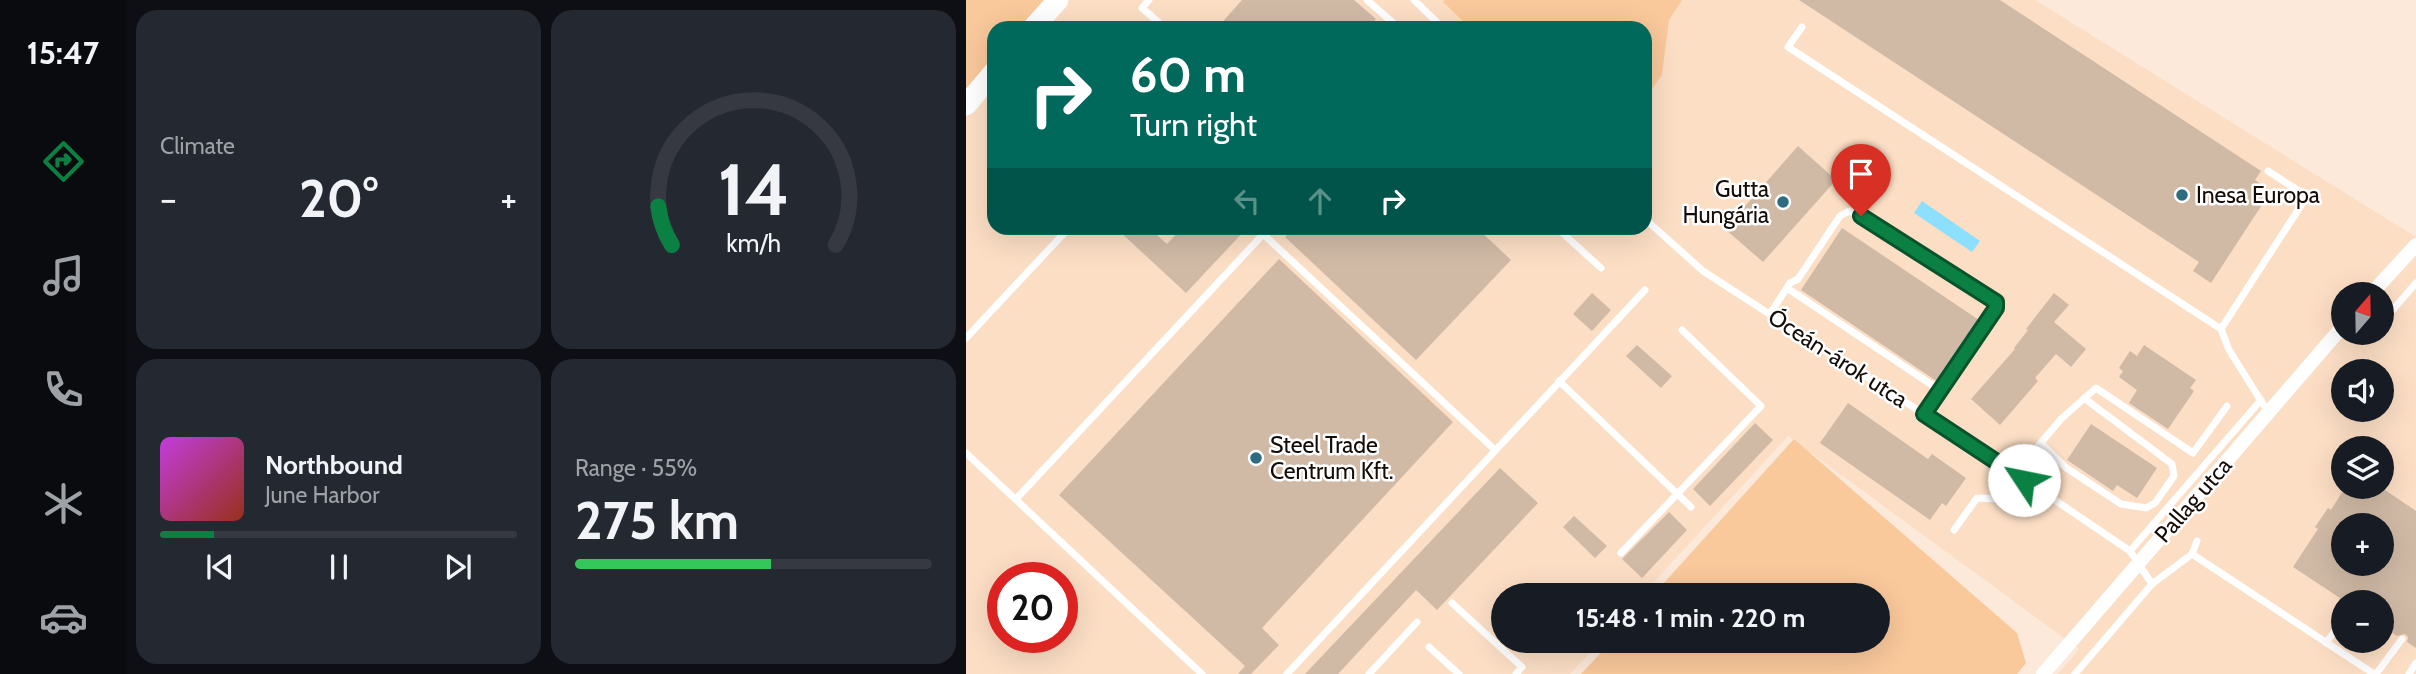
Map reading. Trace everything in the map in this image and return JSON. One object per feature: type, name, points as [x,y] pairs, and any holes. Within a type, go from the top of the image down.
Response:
[{"type":"main road","points":[[1039,21],[1058,0]]},
{"type":"main road","points":[[966,105],[987,80]]},
{"type":"street","points":[[2382,282],[2416,245]]},
{"type":"street","name":"Pallag utca","points":[[2043,674],[2134,557],[2264,407],[2331,338]]},
{"type":"lane","points":[[1149,0],[1142,8],[1157,21]]},
{"type":"lane","points":[[1367,0],[1391,21]]},
{"type":"lane","points":[[1414,0],[1436,21]]},
{"type":"lane","points":[[1802,27],[1788,47],[2221,329],[2229,350],[2264,407]]},
{"type":"lane","points":[[2221,329],[2307,196],[2268,171]]},
{"type":"lane","points":[[1770,314],[1787,288],[1798,279],[1840,216],[1849,211],[1996,302],[1996,308],[1924,414]]},
{"type":"lane","name":"Óceán-árok utca","points":[[1652,225],[1703,271],[2015,473],[2134,557]]},
{"type":"lane","points":[[966,338],[1062,235]]},
{"type":"lane","points":[[1016,499],[1262,235]]},
{"type":"lane","points":[[1270,235],[1495,450]]},
{"type":"lane","points":[[1565,235],[1601,268]]},
{"type":"lane","points":[[2394,308],[2416,283]]},
{"type":"lane","points":[[1787,288],[1941,391]]},
{"type":"lane","points":[[1287,674],[1645,289]]},
{"type":"lane","points":[[1621,553],[1761,406],[1682,331]]},
{"type":"lane","points":[[1559,382],[1691,507]]},
{"type":"lane","points":[[2024,480],[2033,452],[2061,419],[2096,388],[2193,453],[2227,406]]},
{"type":"lane","points":[[2041,443],[2065,467],[2121,504],[2146,508],[2155,503],[2174,476],[2172,464],[2084,398]]},
{"type":"lane","points":[[966,453],[1202,674]]},
{"type":"lane","points":[[1954,530],[1977,498],[1999,499],[2015,473]]},
{"type":"lane","name":"Pallag utca","points":[[2076,674],[2152,584],[2192,554],[2197,541]]},
{"type":"lane","points":[[2192,554],[2375,674],[2402,639]]},
{"type":"lane","points":[[2134,557],[2152,584]]},
{"type":"lane","points":[[1452,603],[1522,667],[1516,674]]},
{"type":"lane","points":[[1369,674],[1417,622]]},
{"type":"lane","points":[[2326,643],[2331,636]]},
{"type":"lane","points":[[1430,647],[1459,674]]},
{"type":"lane","points":[[2409,674],[2416,663]]},
{"type":"shaded area","points":[[966,0],[1058,0],[1038,21],[987,21],[987,76],[966,98]]},
{"type":"shaded area","points":[[1058,0],[1444,0],[1463,21],[1038,21]]},
{"type":"shaded area","points":[[1682,0],[2035,0],[2416,237],[2416,674],[2058,674],[2079,649],[1788,436],[1653,583],[1491,583],[1491,653],[1590,653],[1570,674],[966,674],[966,98],[987,76],[987,235],[1652,235],[1652,89],[1662,75],[1669,19]]},
{"type":"shaded area","points":[[1682,0],[1669,20],[1662,75],[1652,89],[1652,21],[1463,21],[1443,2]]},
{"type":"shaded area","points":[[1794,439],[2017,633],[2026,663],[2017,674],[1581,674],[1601,653],[1890,653],[1890,583],[1664,583]]},
{"type":"water","points":[[1922,201],[1980,241],[1972,252],[1914,213]]},
{"type":"building","points":[[1242,0],[1354,0],[1376,19],[1374,21],[1223,21]]},
{"type":"building","points":[[1799,0],[2000,0],[2261,171],[2255,180],[2271,191],[2211,283],[2193,271],[2199,262]]},
{"type":"building","points":[[1798,146],[1836,180],[1763,262],[1725,229]]},
{"type":"building","points":[[1842,228],[1979,320],[1938,382],[1801,290]]},
{"type":"building","points":[[1124,235],[1157,235],[1167,244],[1175,235],[1240,235],[1186,293]]},
{"type":"building","points":[[1484,235],[1511,260],[1416,360],[1285,237]]},
{"type":"building","name":"Steel Trade Centrum Kft.","points":[[1279,259],[1453,422],[1262,628],[1279,645],[1251,674],[1238,674],[1245,666],[1059,495]]},
{"type":"building","points":[[1592,293],[1611,310],[1592,331],[1573,314]]},
{"type":"building","points":[[2054,293],[2069,305],[2054,322],[2086,349],[2071,367],[2056,354],[2035,378],[2038,381],[2000,425],[1971,399],[2015,349],[2028,330],[2026,329]]},
{"type":"building","points":[[1637,345],[1672,376],[1661,388],[1626,356]]},
{"type":"building","points":[[2144,345],[2196,380],[2190,388],[2194,391],[2168,429],[2129,403],[2137,390],[2119,377],[2123,371],[2119,368],[2130,351],[2137,356]]},
{"type":"building","points":[[1848,403],[1928,459],[1932,454],[1966,478],[1946,506],[1942,503],[1930,520],[1820,443]]},
{"type":"building","points":[[1755,423],[1773,440],[1710,506],[1693,489]]},
{"type":"building","points":[[2091,424],[2157,468],[2137,498],[2117,485],[2113,491],[2067,460]]},
{"type":"building","points":[[1500,468],[1538,503],[1437,610],[1416,590],[1338,674],[1305,674]]},
{"type":"building","points":[[2394,496],[2416,511],[2416,648],[2407,642],[2408,637],[2405,634],[2394,634],[2394,590],[2331,592],[2293,567],[2318,529],[2315,527],[2328,508],[2331,510],[2338,499],[2394,499]]},
{"type":"building","points":[[1669,512],[1687,530],[1642,578],[1622,559]]},
{"type":"building","points":[[1574,516],[1607,546],[1595,558],[1563,527]]},
{"type":"place","name":"Inesa Europa","points":[[2182,195]]},
{"type":"place","name":"Gutta Hungária","points":[[1783,202]]},
{"type":"place","name":"Steel Trade Centrum Kft.","points":[[1256,458]]},
{"type":"route","points":[[1861,216],[1996,302],[1996,308],[1924,414],[2024,480]]}]
